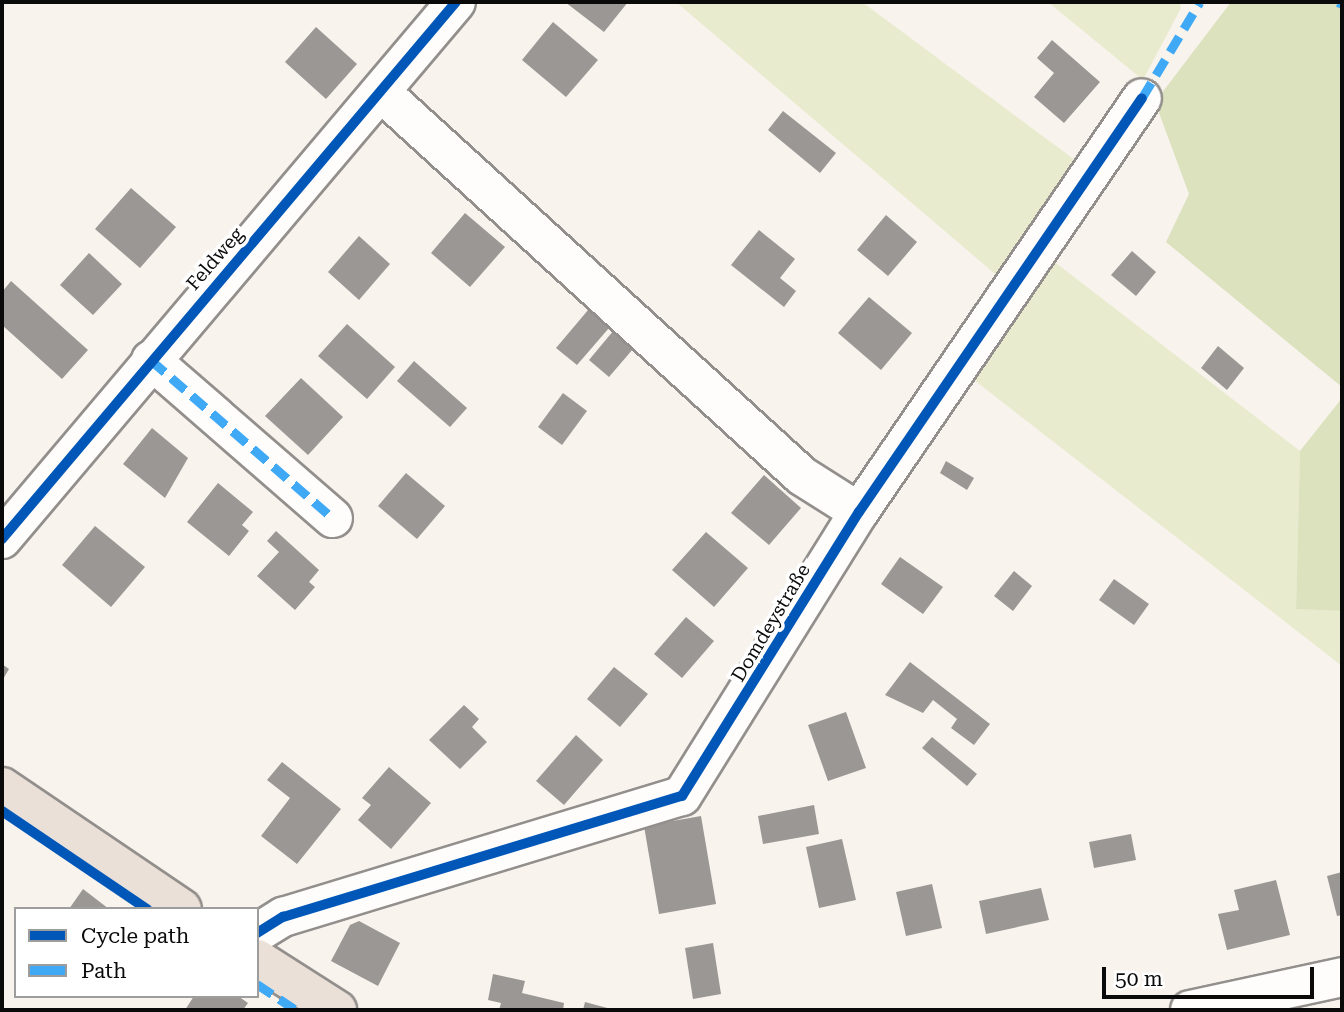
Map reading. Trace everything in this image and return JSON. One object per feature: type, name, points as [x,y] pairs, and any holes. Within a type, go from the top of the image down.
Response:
[{"type":"main road","points":[[2,787],[179,907]]},
{"type":"main road","points":[[259,960],[337,1010]]},
{"type":"street","name":"Feldweg","points":[[2,539],[151,360],[382,93],[456,2]]},
{"type":"street","points":[[382,93],[802,476],[859,512]]},
{"type":"street","name":"Domdeystraße","points":[[259,932],[283,917],[682,796],[859,512],[1142,98]]},
{"type":"street","points":[[151,360],[333,518]]},
{"type":"street","points":[[1190,1010],[1342,977]]},
{"type":"green space","points":[[676,2],[862,2],[1083,166],[1001,279]]},
{"type":"green space","points":[[1048,2],[1180,2],[1181,8],[1143,80]]},
{"type":"green space","points":[[1231,2],[1342,2],[1342,387],[1166,242],[1189,194],[1155,102]]},
{"type":"green space","points":[[1043,253],[1300,451],[1296,609],[1342,611],[1342,666],[965,373]]},
{"type":"green space","points":[[1342,398],[1342,611],[1296,609],[1300,451]]},
{"type":"building","points":[[565,2],[628,2],[604,32]]},
{"type":"building","points":[[553,22],[598,60],[566,97],[522,60]]},
{"type":"building","points":[[316,27],[357,64],[326,99],[285,62]]},
{"type":"building","points":[[1052,40],[1100,82],[1064,123],[1034,97],[1054,73],[1037,58]]},
{"type":"building","points":[[783,111],[836,153],[820,173],[768,130]]},
{"type":"building","points":[[131,188],[176,227],[140,268],[95,229]]},
{"type":"building","points":[[465,213],[505,247],[470,287],[431,253]]},
{"type":"building","points":[[886,215],[917,242],[888,276],[857,250]]},
{"type":"building","points":[[759,230],[795,259],[780,278],[796,291],[784,307],[731,265]]},
{"type":"building","points":[[359,236],[390,264],[359,300],[328,272]]},
{"type":"building","points":[[1132,251],[1156,272],[1136,296],[1111,275]]},
{"type":"building","points":[[89,253],[122,284],[93,315],[60,285]]},
{"type":"building","points":[[11,281],[88,350],[62,379],[2,325],[2,292]]},
{"type":"building","points":[[869,297],[912,333],[881,370],[838,333]]},
{"type":"building","points":[[594,303],[615,321],[577,365],[556,348]]},
{"type":"building","points":[[347,324],[395,367],[367,399],[318,356]]},
{"type":"building","points":[[619,324],[639,342],[609,377],[589,360]]},
{"type":"building","points":[[1218,346],[1244,368],[1227,390],[1201,368]]},
{"type":"building","points":[[414,361],[467,408],[450,427],[397,381]]},
{"type":"building","points":[[301,378],[343,417],[308,455],[265,416]]},
{"type":"building","points":[[563,393],[587,411],[562,445],[538,427]]},
{"type":"building","points":[[152,428],[188,458],[165,498],[123,464]]},
{"type":"building","points":[[946,461],[974,478],[967,490],[940,473]]},
{"type":"building","points":[[406,473],[445,506],[417,539],[378,506]]},
{"type":"building","points":[[764,475],[801,508],[769,545],[731,513]]},
{"type":"building","points":[[218,483],[253,512],[242,525],[249,531],[229,556],[187,522]]},
{"type":"building","points":[[95,526],[145,567],[111,607],[62,565]]},
{"type":"building","points":[[276,531],[319,570],[309,582],[315,587],[295,610],[257,576],[279,552],[267,541]]},
{"type":"building","points":[[706,532],[748,568],[714,607],[672,570]]},
{"type":"building","points":[[900,557],[943,587],[923,614],[881,584]]},
{"type":"building","points":[[1014,571],[1032,586],[1013,611],[994,596]]},
{"type":"building","points":[[1114,579],[1149,604],[1134,625],[1099,600]]},
{"type":"building","points":[[686,617],[714,641],[682,678],[654,654]]},
{"type":"building","points":[[910,662],[990,724],[974,745],[951,728],[957,719],[933,700],[923,713],[885,695]]},
{"type":"building","points":[[2,664],[9,669],[2,681]]},
{"type":"building","points":[[614,667],[648,694],[620,727],[587,699]]},
{"type":"building","points":[[464,705],[479,719],[472,727],[487,742],[460,769],[429,740]]},
{"type":"building","points":[[846,712],[866,768],[828,781],[808,725]]},
{"type":"building","points":[[576,735],[603,760],[564,805],[536,781]]},
{"type":"building","points":[[932,737],[977,774],[967,786],[922,748]]},
{"type":"building","points":[[282,762],[341,809],[297,864],[261,836],[290,798],[267,780]]},
{"type":"building","points":[[389,767],[431,803],[391,849],[358,820],[371,805],[362,798]]},
{"type":"building","points":[[814,805],[819,834],[763,844],[758,816]]},
{"type":"building","points":[[701,816],[716,904],[659,914],[644,826]]},
{"type":"building","points":[[1131,834],[1136,860],[1094,868],[1089,842]]},
{"type":"building","points":[[842,839],[856,900],[819,908],[806,847]]},
{"type":"building","points":[[1342,872],[1342,915],[1337,916],[1327,876]]},
{"type":"building","points":[[1276,880],[1290,935],[1227,950],[1218,914],[1239,910],[1234,890]]},
{"type":"building","points":[[932,884],[942,928],[906,936],[896,892]]},
{"type":"building","points":[[1041,888],[1049,920],[986,934],[979,901]]},
{"type":"building","points":[[83,889],[106,907],[70,907]]},
{"type":"building","points":[[359,921],[400,943],[378,986],[331,961],[350,925]]},
{"type":"building","points":[[713,943],[721,994],[693,999],[685,948]]},
{"type":"building","points":[[493,974],[525,981],[522,993],[564,1003],[563,1010],[499,1010],[501,1003],[488,1000]]},
{"type":"building","points":[[193,998],[241,998],[248,1003],[243,1010],[185,1010]]},
{"type":"building","points":[[585,1002],[611,1009],[611,1010],[583,1010]]},
{"type":"marked path","points":[[1142,98],[1200,2]]},
{"type":"marked path","points":[[1338,2],[1342,4]]},
{"type":"marked path","points":[[151,360],[333,518]]},
{"type":"marked path","points":[[259,985],[296,1010]]},
{"type":"cycle path","points":[[2,539],[456,2]]},
{"type":"cycle path","points":[[259,932],[283,917],[682,796],[859,512],[1142,98]]},
{"type":"cycle path","points":[[2,811],[144,907]]}]
